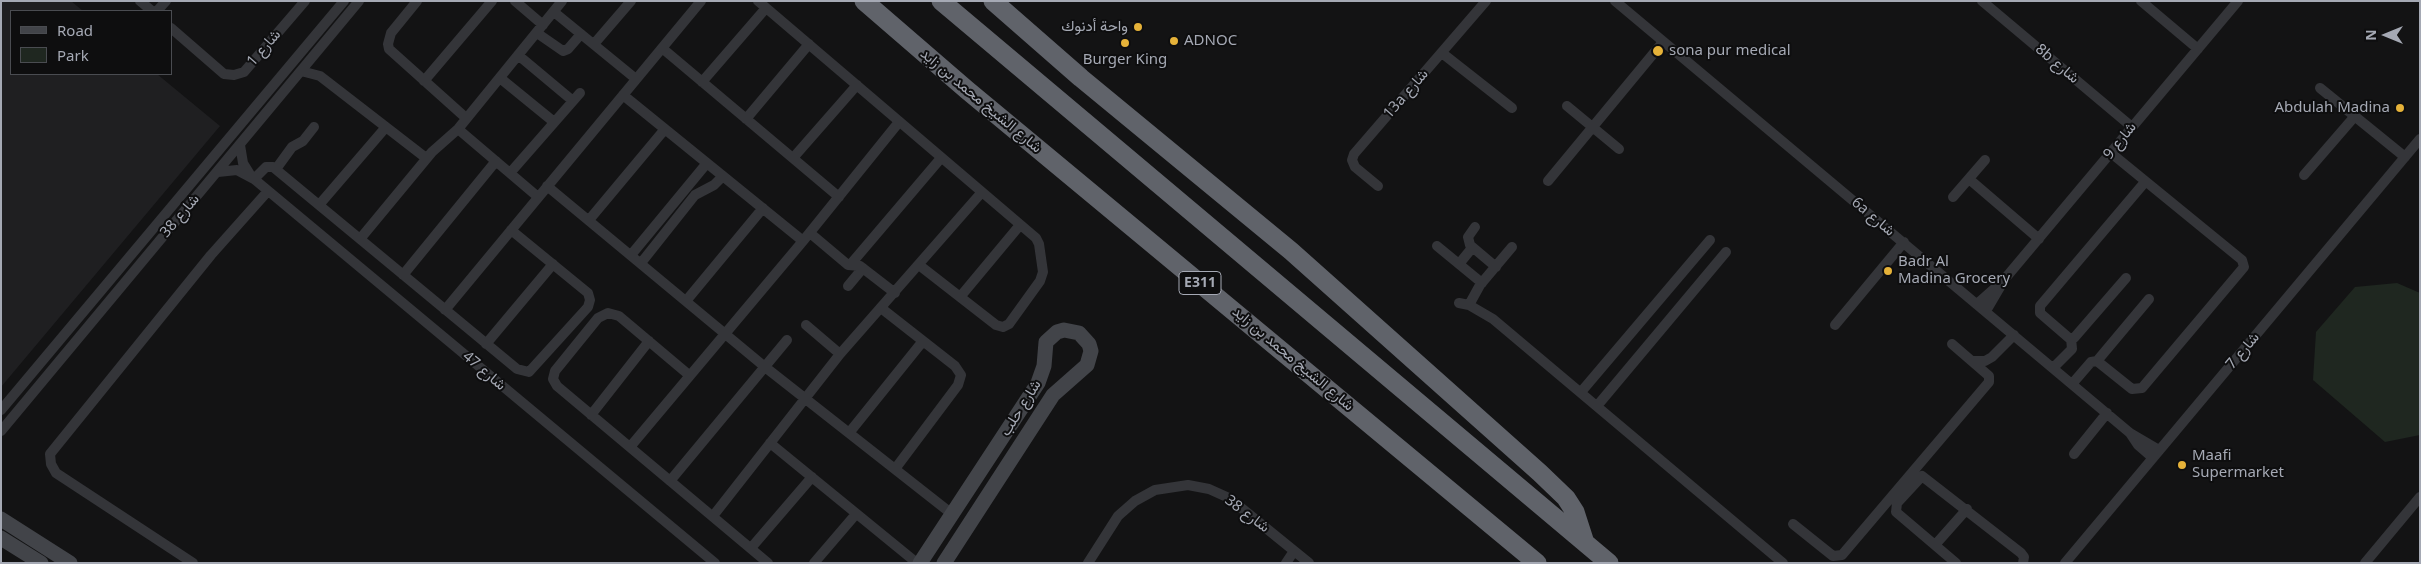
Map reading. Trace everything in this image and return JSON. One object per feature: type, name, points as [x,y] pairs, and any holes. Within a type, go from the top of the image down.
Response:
[{"type":"highway","name":"شارع الشيخ محمد بن زايد","points":[[864,1],[967,90],[1537,563]]},
{"type":"highway","points":[[941,1],[1585,544],[1610,563]]},
{"type":"highway","points":[[993,1],[1096,90],[1291,251],[1540,473],[1566,498],[1575,512],[1585,544]]},
{"type":"street","points":[[140,1],[151,10]]},
{"type":"street","name":"شارع 1","points":[[172,29],[224,74],[234,76],[244,72],[305,1]]},
{"type":"street","name":"شارع 38","points":[[1,431],[359,1]]},
{"type":"street","points":[[417,1],[392,33],[388,44],[393,54],[466,118]]},
{"type":"street","points":[[424,81],[492,1]]},
{"type":"street","points":[[515,1],[563,51],[568,50],[581,34]]},
{"type":"street","points":[[360,240],[426,158],[458,129],[562,1]]},
{"type":"street","points":[[594,44],[631,1]]},
{"type":"street","points":[[445,310],[701,1]]},
{"type":"street","name":"13a شارع","points":[[1378,186],[1355,167],[1353,157],[1486,1]]},
{"type":"street","name":"6a شارع","points":[[1615,1],[2014,334],[2130,433],[2138,445],[2156,454]]},
{"type":"street","name":"8b شارع","points":[[1982,1],[2132,127]]},
{"type":"street","points":[[2141,1],[2198,49]]},
{"type":"street","name":"شارع 9","points":[[1977,304],[2003,281],[2238,1]]},
{"type":"street","name":"شارع 38","points":[[1,410],[338,3]]},
{"type":"street","points":[[702,82],[762,5],[1038,241],[1043,272],[1040,281],[1009,324],[1000,327],[919,265]]},
{"type":"street","points":[[554,12],[636,79]]},
{"type":"street","points":[[1548,181],[1664,42]]},
{"type":"street","points":[[746,119],[809,44]]},
{"type":"street","points":[[662,48],[839,196]]},
{"type":"street","points":[[1442,53],[1512,108]]},
{"type":"street","points":[[510,173],[576,97],[518,55]]},
{"type":"street","points":[[313,57],[315,67],[320,76]]},
{"type":"street","points":[[301,71],[320,76],[426,158]]},
{"type":"street","points":[[500,78],[554,122]]},
{"type":"street","points":[[793,158],[857,85]]},
{"type":"street","points":[[2320,88],[2405,158]]},
{"type":"street","points":[[623,95],[762,208],[850,265],[862,268],[894,293]]},
{"type":"street","points":[[1567,106],[1619,148]]},
{"type":"street","points":[[2304,175],[2355,116]]},
{"type":"street","points":[[630,447],[807,237],[900,122]]},
{"type":"street","points":[[319,205],[386,126]]},
{"type":"street","points":[[276,169],[292,147],[303,141],[314,127]]},
{"type":"street","points":[[458,129],[538,197]]},
{"type":"street","points":[[589,220],[665,129]]},
{"type":"street","name":"شارع 7","points":[[2065,563],[2420,139]]},
{"type":"street","name":"شارع 47","points":[[240,145],[243,163],[254,179]]},
{"type":"street","points":[[2072,384],[2091,362],[2097,362],[2132,389],[2142,388],[2244,270],[2242,260],[2111,153]]},
{"type":"street","points":[[850,265],[941,158]]},
{"type":"street","points":[[1953,197],[1985,160]]},
{"type":"street","points":[[403,275],[496,161]]},
{"type":"street","points":[[631,255],[708,163]]},
{"type":"street","points":[[254,179],[266,167],[276,169],[517,370],[529,372],[588,307],[590,300],[588,293],[511,230]]},
{"type":"street","name":"شارع 47","points":[[218,172],[237,170],[254,179],[715,563]]},
{"type":"street","points":[[641,263],[695,195],[714,184],[723,176]]},
{"type":"street","points":[[1969,179],[2039,239]]},
{"type":"street","points":[[2053,368],[2072,348],[2071,338],[2041,314],[2040,306],[2145,182]]},
{"type":"street","points":[[547,186],[765,367],[952,514]]},
{"type":"street","points":[[193,563],[56,473],[51,464],[50,454],[211,255],[268,191]]},
{"type":"street","points":[[713,516],[840,354],[982,192]]},
{"type":"street","points":[[686,300],[762,208]]},
{"type":"street","points":[[960,297],[1020,225]]},
{"type":"street","points":[[1475,227],[1468,237],[1472,248],[1496,267]]},
{"type":"street","points":[[1581,392],[1710,240]]},
{"type":"street","points":[[1835,325],[1904,242]]},
{"type":"street","points":[[1437,246],[1482,282]]},
{"type":"street","points":[[1459,264],[1472,248]]},
{"type":"street","points":[[1469,305],[1482,282],[1512,248]]},
{"type":"street","points":[[1597,406],[1726,252]]},
{"type":"street","points":[[486,344],[553,264]]},
{"type":"street","points":[[848,286],[862,268]]},
{"type":"street","points":[[2071,338],[2076,336],[2126,278]]},
{"type":"street","name":"شارع 9","points":[[1986,311],[2003,281]]},
{"type":"street","points":[[2097,362],[2149,299]]},
{"type":"street","points":[[1459,303],[1469,305],[1493,319],[1783,563]]},
{"type":"street","points":[[881,308],[959,370],[961,380],[895,469]]},
{"type":"street","points":[[689,375],[614,313],[602,314],[555,371],[553,379],[556,386],[768,563]]},
{"type":"street","points":[[806,325],[840,354]]},
{"type":"street","name":"شارع حلب","points":[[918,563],[1038,383],[1044,366],[1046,342],[1051,336],[1064,330],[1079,333],[1085,337],[1091,351],[1087,366],[1053,396],[944,563]]},
{"type":"street","points":[[1973,361],[1985,361],[1992,357],[2014,334]]},
{"type":"street","points":[[670,481],[787,340]]},
{"type":"street","points":[[591,415],[650,341]]},
{"type":"street","points":[[849,433],[923,341]]},
{"type":"street","points":[[1792,524],[1836,560],[1842,555],[1989,382],[1989,376],[1952,344]]},
{"type":"street","points":[[2074,454],[2107,414]]},
{"type":"street","points":[[770,443],[918,563]]},
{"type":"street","points":[[1956,563],[1897,513],[1897,504],[1921,477],[1924,476],[2023,555],[2023,563]]},
{"type":"street","points":[[751,548],[812,477]]},
{"type":"street","name":"شارع 38","points":[[1088,563],[1126,508],[1150,492],[1177,486],[1209,489],[1229,498],[1309,563]]},
{"type":"street","points":[[2365,563],[2420,497]]},
{"type":"street","points":[[1935,545],[1967,509]]},
{"type":"street","points":[[814,563],[856,514]]},
{"type":"street","points":[[1,519],[70,563]]},
{"type":"street","points":[[1,538],[41,563]]},
{"type":"street","points":[[1286,563],[1294,551]]},
{"type":"shaded area","points":[[1,1],[71,1],[82,10],[10,10],[10,75],[158,75],[220,126],[1,387]]},
{"type":"green space","points":[[2397,283],[2420,293],[2420,435],[2385,442],[2313,380],[2316,332],[2355,287]]},
{"type":"place","name":"واحة أدنوك","points":[[1138,27]]},
{"type":"place","name":"ADNOC","points":[[1174,41]]},
{"type":"place","name":"Burger King","points":[[1125,43]]},
{"type":"place","name":"sona pur medical","points":[[1658,51]]},
{"type":"place","name":"Abdulah Madina","points":[[2400,108]]},
{"type":"place","name":"Badr Al Madina Grocery","points":[[1888,271]]},
{"type":"place","name":"Maafi Supermarket","points":[[2182,465]]}]
